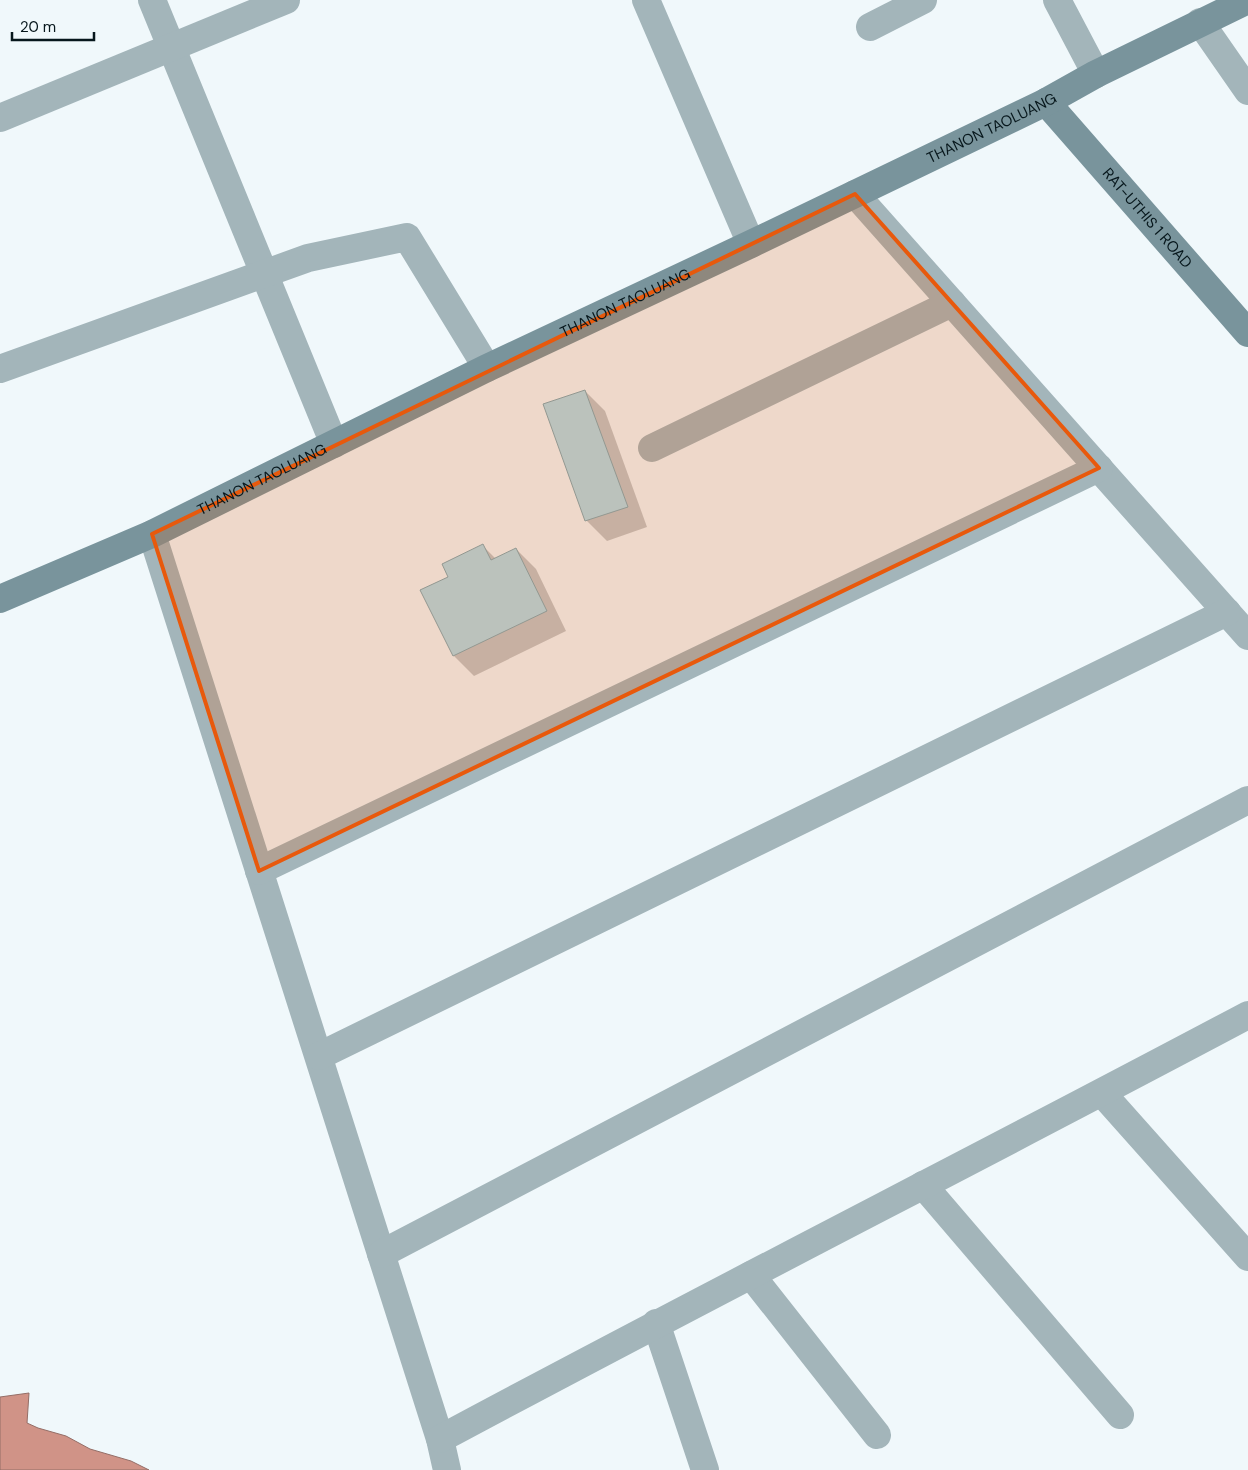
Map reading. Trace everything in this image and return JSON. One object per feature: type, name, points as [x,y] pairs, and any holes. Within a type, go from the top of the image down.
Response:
[{"type":"street","points":[[152,0],[334,444]]},
{"type":"street","points":[[0,118],[286,0]]},
{"type":"street","points":[[646,0],[751,244]]},
{"type":"street","points":[[870,27],[923,0]]},
{"type":"street","points":[[1057,0],[1096,74]]},
{"type":"street","name":"THANON TAOLUANG","points":[[0,599],[152,534],[488,368],[1046,102],[1096,74],[1248,0]]},
{"type":"street","points":[[1200,22],[1248,91]]},
{"type":"street","name":"RAT-UTHIS 1 ROAD","points":[[1046,102],[1248,333]]},
{"type":"street","points":[[855,194],[1248,636]]},
{"type":"street","points":[[0,370],[308,258],[407,237],[488,368]]},
{"type":"street","points":[[652,448],[952,302]]},
{"type":"street","points":[[260,871],[1099,468]]},
{"type":"street","points":[[152,534],[440,1439],[448,1470]]},
{"type":"street","points":[[318,1056],[1227,612]]},
{"type":"street","points":[[381,1254],[1248,800]]},
{"type":"street","points":[[440,1439],[656,1323],[751,1276],[1248,1015]]},
{"type":"street","points":[[1102,1092],[1248,1258]]},
{"type":"street","points":[[924,1185],[1120,1415]]},
{"type":"street","points":[[751,1276],[877,1435]]},
{"type":"street","points":[[656,1323],[705,1470]]},
{"type":"highlighted area","points":[[855,194],[1099,468],[259,871],[152,534]]},
{"type":"shaded area","points":[[29,1393],[27,1423],[66,1436],[90,1449],[131,1461],[149,1470],[0,1470],[0,1397]]},
{"type":"building","points":[[585,390],[628,507],[585,521],[543,404]]},
{"type":"building","points":[[483,544],[491,560],[516,548],[547,611],[453,656],[420,590],[448,577],[442,564]]}]
